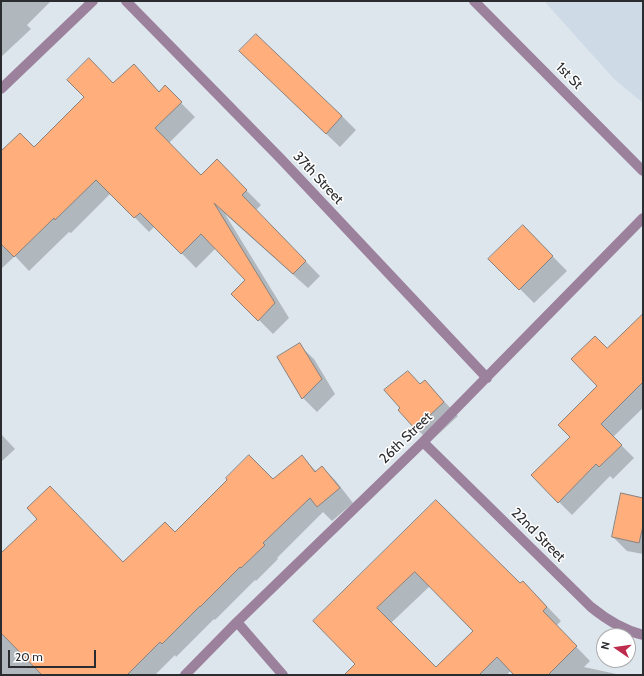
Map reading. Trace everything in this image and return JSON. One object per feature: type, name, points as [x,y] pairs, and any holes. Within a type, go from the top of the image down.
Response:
[{"type":"street","points":[[1,89],[93,1]]},
{"type":"street","name":"37th Street","points":[[126,1],[281,159],[487,378]]},
{"type":"street","name":"1st St","points":[[474,1],[643,171]]},
{"type":"street","name":"26th Street","points":[[185,675],[237,622],[423,442],[643,218]]},
{"type":"street","name":"22nd Street","points":[[423,442],[591,607],[608,621],[630,632],[643,635]]},
{"type":"street","points":[[237,622],[283,675]]},
{"type":"shaded area","points":[[544,1],[643,1],[643,103],[614,79]]},
{"type":"building","points":[[256,34],[342,116],[326,134],[239,51]]},
{"type":"building","points":[[89,58],[113,83],[134,64],[159,92],[165,85],[182,102],[155,128],[201,175],[217,159],[247,190],[242,195],[306,261],[293,274],[214,203],[275,303],[258,321],[231,294],[245,280],[201,234],[181,254],[140,213],[134,218],[96,180],[14,257],[1,244],[1,151],[20,133],[34,147],[84,97],[67,80]]},
{"type":"building","points":[[523,225],[553,256],[519,290],[488,259]]},
{"type":"building","points":[[643,314],[643,382],[601,424],[622,445],[599,467],[596,464],[558,503],[531,475],[570,437],[558,425],[597,386],[571,359],[595,336],[607,348]]},
{"type":"building","points":[[300,343],[322,379],[302,399],[277,357]]},
{"type":"building","points":[[408,371],[420,384],[425,380],[444,402],[415,429],[398,410],[400,408],[384,390]]},
{"type":"building","points":[[249,455],[273,479],[302,455],[315,472],[322,466],[340,488],[317,507],[310,498],[263,543],[265,545],[241,568],[240,567],[162,644],[160,642],[127,675],[42,675],[1,633],[1,553],[37,519],[27,508],[50,486],[123,562],[165,522],[175,532],[227,480],[226,478]]},
{"type":"building","points":[[621,493],[643,498],[643,526],[639,543],[612,537]]},
{"type":"building","points":[[436,500],[520,583],[523,581],[547,607],[543,611],[577,646],[548,675],[514,675],[497,657],[479,675],[344,675],[355,664],[313,621]],"holes":[[[415,572],[473,631],[436,667],[377,608]]]}]
